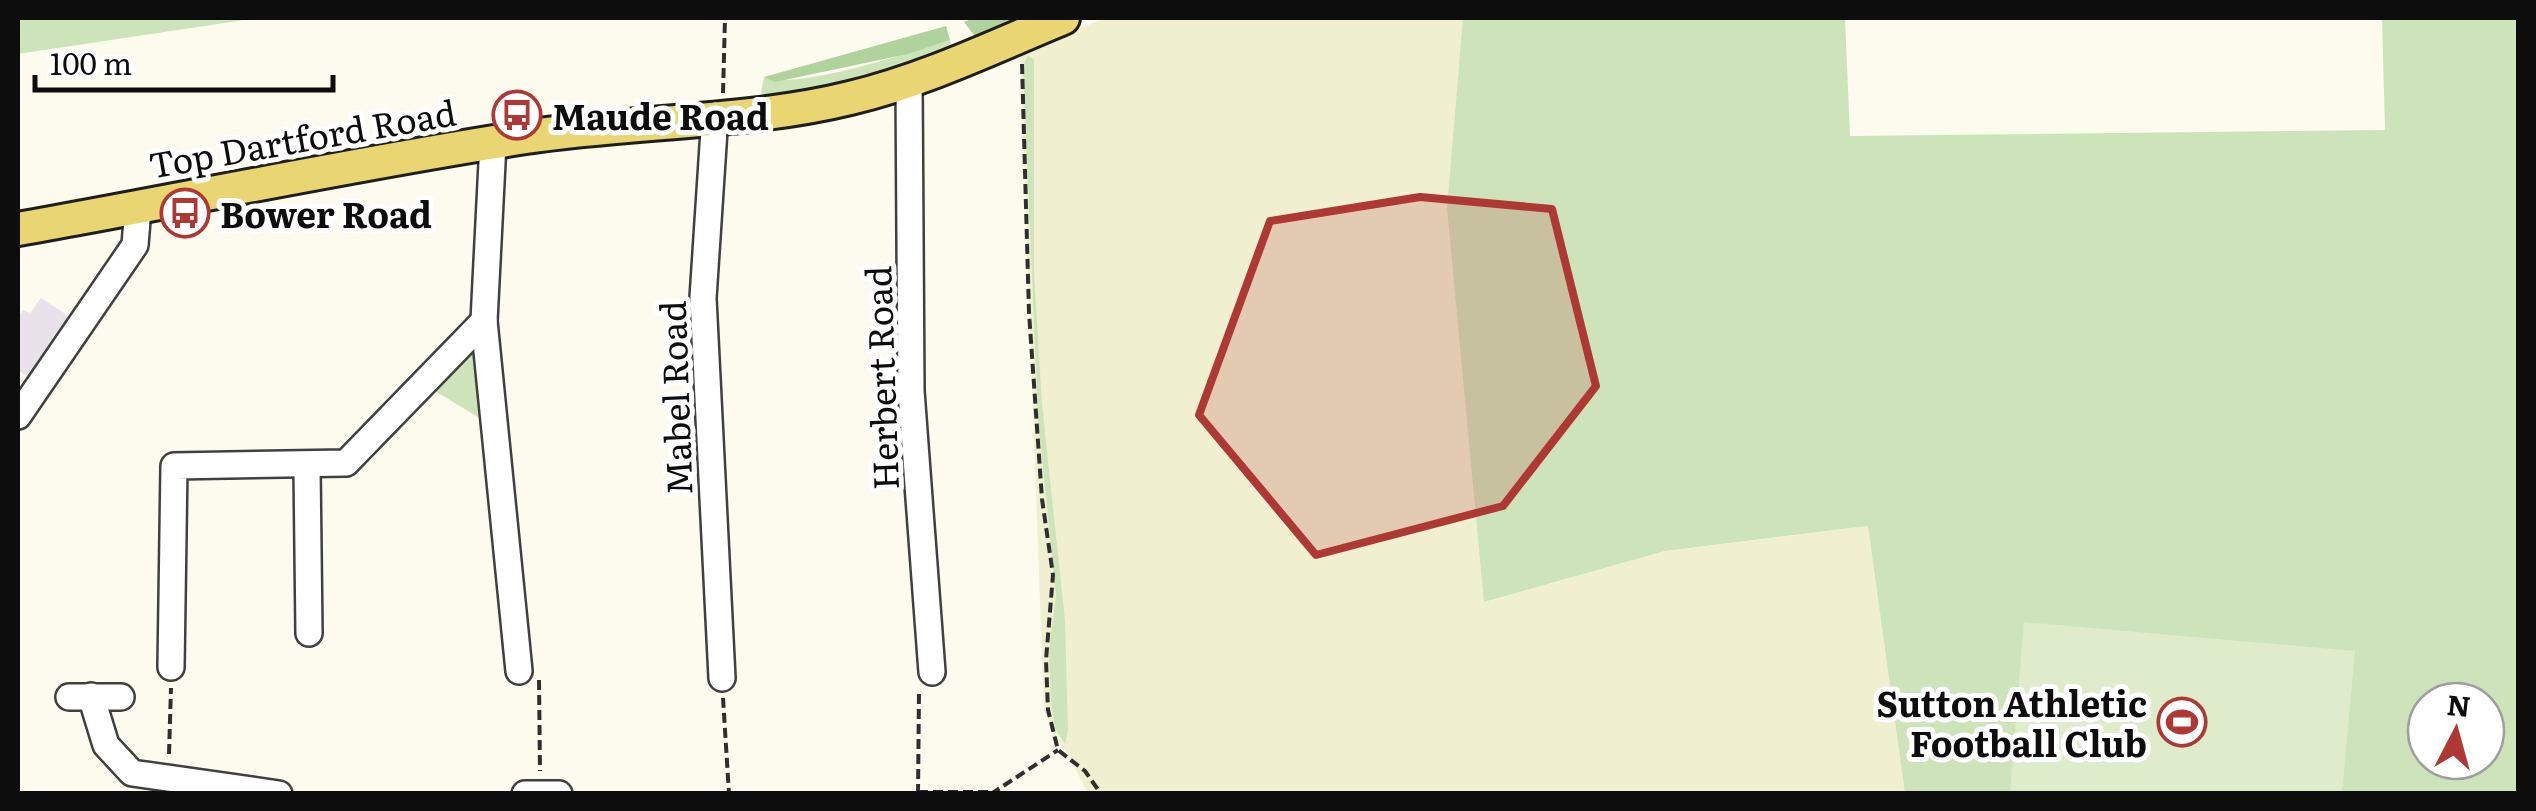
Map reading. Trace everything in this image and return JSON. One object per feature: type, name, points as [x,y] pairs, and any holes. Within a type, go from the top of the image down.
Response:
[{"type":"main road","name":"Top Dartford Road","points":[[18,229],[280,177],[603,126],[796,109],[909,82],[1064,18]]},
{"type":"street","name":"Herbert Road","points":[[909,82],[912,391],[932,672]]},
{"type":"street","name":"Mabel Road","points":[[718,115],[703,298],[722,683]]},
{"type":"street","points":[[493,143],[484,321],[518,671]]},
{"type":"street","points":[[18,416],[135,245],[138,208]]},
{"type":"street","points":[[171,668],[174,466],[308,467],[346,463],[484,321]]},
{"type":"street","points":[[308,467],[310,633]]},
{"type":"street","points":[[121,697],[80,696],[106,745],[132,773],[279,794]]},
{"type":"street","points":[[526,794],[558,794]]},
{"type":"path","points":[[718,115],[725,18]]},
{"type":"path","points":[[1023,34],[1030,313],[1042,499],[1053,575],[1046,660],[1048,710],[1058,750],[1086,771],[1101,794]]},
{"type":"path","points":[[168,778],[171,668]]},
{"type":"path","points":[[518,671],[539,676],[540,793]]},
{"type":"path","points":[[932,672],[919,674],[918,793],[991,793],[1058,750]]},
{"type":"path","points":[[722,683],[729,794]]},
{"type":"highlighted area","points":[[1420,197],[1552,209],[1596,386],[1503,506],[1316,555],[1199,415],[1270,221]]},
{"type":"shaded area","points":[[41,298],[81,324],[39,384],[18,370],[18,318],[23,310],[30,313]]},
{"type":"green space","points":[[18,18],[257,18],[18,54]]},
{"type":"green space","points":[[974,18],[1033,18],[976,38],[964,22]]},
{"type":"green space","points":[[1105,18],[1463,18],[1485,602],[1665,551],[1869,526],[1906,793],[1088,793],[1044,711],[1020,53]]},
{"type":"green space","points":[[1463,18],[1845,18],[1850,136],[2385,130],[2382,18],[2518,18],[2518,793],[1905,793],[1868,526],[1665,551],[1484,602],[1447,208]]},
{"type":"green space","points":[[946,26],[950,40],[908,54],[775,82],[764,77]]},
{"type":"green space","points":[[950,40],[954,53],[909,70],[769,98],[761,93],[764,77],[801,79],[827,74]]},
{"type":"green space","points":[[1028,55],[1034,60],[1034,271],[1042,404],[1065,620],[1065,744],[1055,728],[1051,702],[1049,649],[1056,595],[1038,419],[1023,66]]},
{"type":"green space","points":[[484,321],[496,428],[425,385]]},
{"type":"green space","name":"Sutton Athletic Football Club","points":[[2024,622],[2355,651],[2342,793],[2010,793]]},
{"type":"place","name":"Maude Road","points":[[517,115]]},
{"type":"place","name":"Bower Road","points":[[185,213]]},
{"type":"place","name":"Sutton Athletic Football Club","points":[[2182,722]]}]
